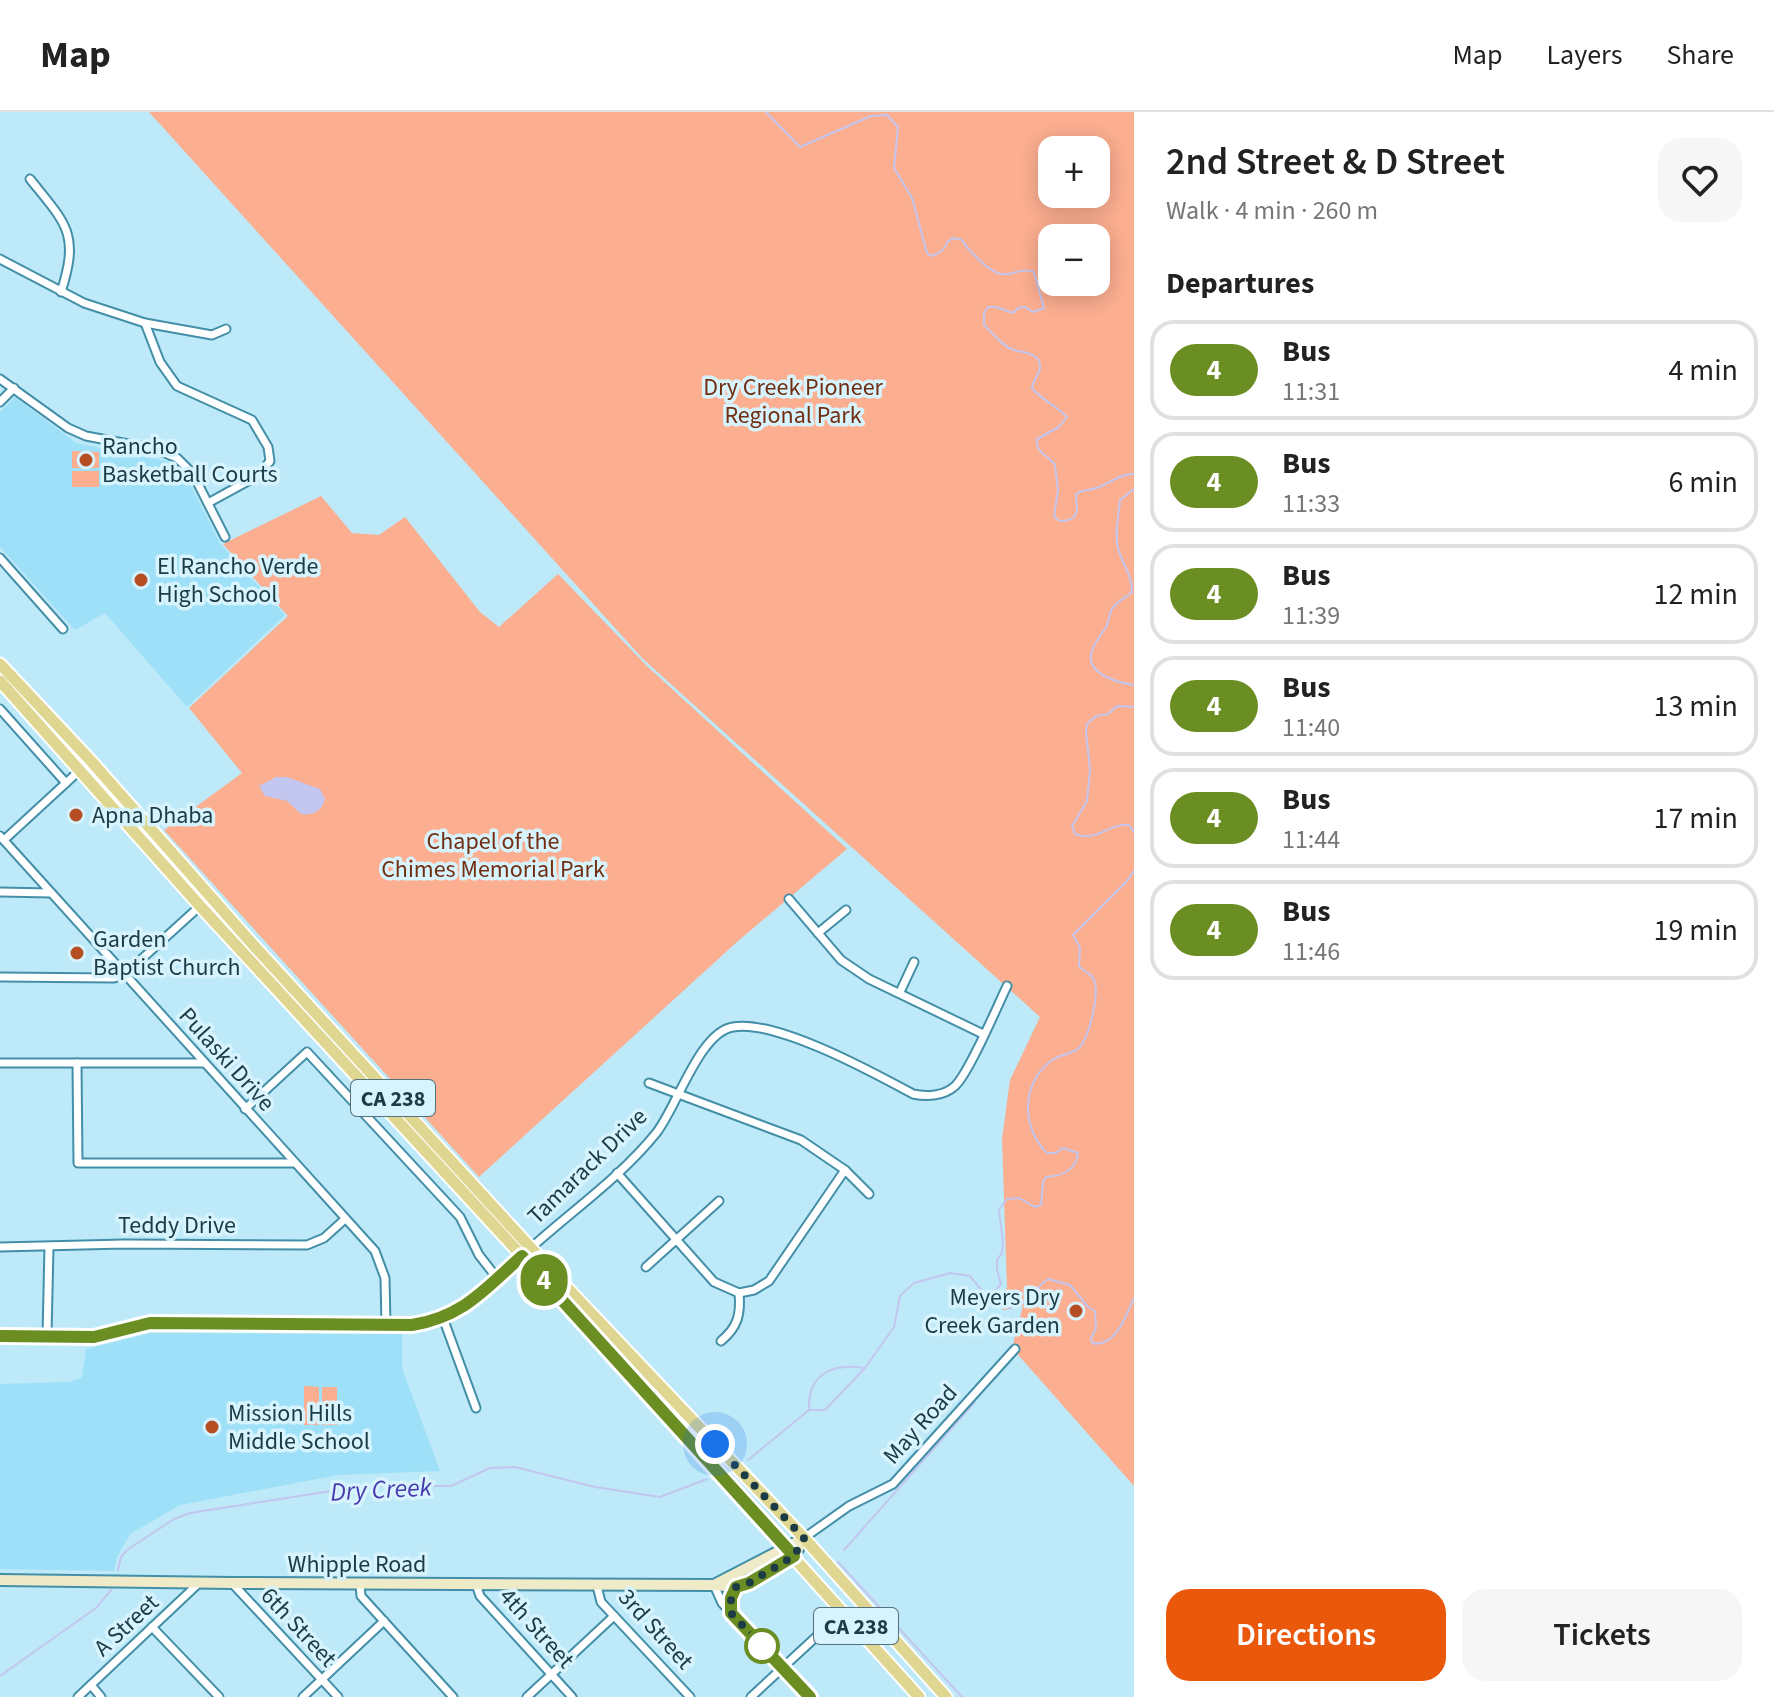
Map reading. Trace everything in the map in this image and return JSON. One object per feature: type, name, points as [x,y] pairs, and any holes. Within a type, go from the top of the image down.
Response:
[{"type":"main road","name":"CA 238","points":[[0,664],[94,766],[919,1697]]},
{"type":"main road","name":"CA 238","points":[[0,681],[200,906],[526,1252],[804,1538],[946,1697]]},
{"type":"main road","points":[[731,1613],[731,1598],[736,1587],[749,1583],[804,1538]]},
{"type":"main road","name":"Whipple Road","points":[[714,1585],[790,1552]]},
{"type":"main road","name":"Whipple Road","points":[[0,1580],[736,1587]]},
{"type":"street","points":[[30,179],[61,217],[69,237],[70,263],[61,292]]},
{"type":"street","points":[[0,259],[84,303],[145,323],[212,335],[226,329]]},
{"type":"street","points":[[145,323],[160,362],[177,386],[252,420],[268,447],[270,461],[259,475],[208,503]]},
{"type":"street","points":[[0,379],[68,428],[86,436],[155,449],[177,458],[193,474],[225,537]]},
{"type":"street","points":[[0,402],[14,388]]},
{"type":"street","points":[[0,558],[63,629]]},
{"type":"street","points":[[0,709],[66,783]]},
{"type":"street","points":[[2,838],[80,770],[94,766]]},
{"type":"street","name":"Pulaski Drive","points":[[2,838],[375,1251],[385,1278],[386,1325]]},
{"type":"street","points":[[0,892],[51,893]]},
{"type":"street","points":[[0,977],[114,978],[124,975],[200,906],[206,894]]},
{"type":"street","points":[[789,899],[850,966],[869,979],[983,1034]]},
{"type":"street","points":[[818,933],[846,910]]},
{"type":"street","points":[[900,992],[914,962]]},
{"type":"street","name":"Tamarack Drive","points":[[0,1336],[94,1337],[150,1323],[412,1325],[443,1318],[472,1301],[617,1173],[656,1133],[705,1044],[717,1033],[729,1027],[746,1025],[762,1029],[831,1051],[924,1096],[938,1095],[957,1084],[1007,986]]},
{"type":"street","points":[[245,1109],[307,1052],[460,1217],[479,1255],[497,1278]]},
{"type":"street","points":[[0,1063],[204,1063]]},
{"type":"street","points":[[77,1063],[78,1163],[293,1163]]},
{"type":"street","points":[[649,1083],[801,1140],[845,1170],[869,1194]]},
{"type":"street","points":[[617,1173],[714,1282],[739,1293],[754,1290],[769,1281],[845,1170]]},
{"type":"street","points":[[646,1267],[719,1201]]},
{"type":"street","name":"Teddy Drive","points":[[0,1247],[307,1245],[324,1238],[345,1219]]},
{"type":"street","points":[[47,1336],[49,1247]]},
{"type":"street","points":[[721,1341],[737,1323],[739,1293]]},
{"type":"street","points":[[443,1318],[476,1408]]},
{"type":"street","name":"May Road","points":[[804,1538],[849,1506],[893,1484],[1015,1349]]},
{"type":"street","name":"A Street","points":[[78,1697],[200,1582]]},
{"type":"street","name":"6th Street","points":[[232,1583],[338,1697]]},
{"type":"street","points":[[360,1584],[361,1596],[453,1697]]},
{"type":"street","name":"4th Street","points":[[476,1584],[480,1596],[572,1697]]},
{"type":"street","points":[[714,1585],[722,1603],[810,1697]]},
{"type":"street","name":"3rd Street","points":[[597,1586],[601,1602],[690,1697]]},
{"type":"street","points":[[751,1697],[843,1612]]},
{"type":"street","points":[[527,1697],[614,1616]]},
{"type":"street","points":[[303,1697],[384,1621]]},
{"type":"street","points":[[152,1627],[219,1697]]},
{"type":"street","points":[[91,1685],[101,1697]]},
{"type":"shaded area","name":"El Rancho Verde High School","points":[[15,397],[76,443],[180,464],[221,545],[285,615],[187,707],[105,613],[75,630],[0,547],[0,412]]},
{"type":"shaded area","points":[[276,777],[287,777],[320,789],[325,799],[322,807],[313,813],[301,814],[287,801],[265,796],[259,786]]},
{"type":"shaded area","name":"Mission Hills Middle School","points":[[151,1333],[402,1334],[402,1368],[440,1471],[338,1475],[180,1505],[130,1534],[117,1557],[114,1571],[0,1569],[0,1384],[70,1382],[82,1377],[86,1349]]},
{"type":"green space","name":"Dry Creek Pioneer Regional Park","points":[[149,112],[1134,112],[1134,1486],[1012,1348],[1023,1306],[1004,1310],[992,1299],[1007,1288],[1002,1139],[1010,1080],[1040,1017],[643,659]]},
{"type":"green space","name":"Rancho Basketball Courts","points":[[72,451],[99,452],[99,468],[72,468]]},
{"type":"green space","name":"Rancho Basketball Courts","points":[[72,471],[99,471],[99,487],[72,487]]},
{"type":"green space","name":"Chapel of the Chimes Memorial Park","points":[[321,496],[352,533],[379,535],[405,517],[480,612],[499,627],[558,574],[648,667],[847,849],[738,941],[479,1177],[164,830],[242,773],[189,708],[288,616],[223,544]]},
{"type":"green space","points":[[304,1386],[319,1387],[319,1425],[304,1425]]},
{"type":"green space","points":[[322,1387],[337,1387],[337,1425],[322,1425]]},
{"type":"waterway","name":"Dry Creek","points":[[766,112],[800,147],[871,116],[887,115],[898,127],[894,168],[912,198],[927,253],[931,256],[937,254],[954,238],[962,240],[979,260],[996,272],[1034,272],[1044,308],[1033,312],[1025,307],[1018,308],[1013,313],[988,307],[984,313],[984,325],[1006,346],[1030,354],[1039,361],[1040,368],[1032,388],[1067,417],[1059,427],[1037,439],[1040,451],[1055,465],[1058,490],[1056,519],[1064,521],[1074,517],[1077,511],[1076,494],[1079,492],[1134,474]]},
{"type":"waterway","name":"Dry Creek","points":[[1134,489],[1120,500],[1116,536],[1132,592],[1112,609],[1091,655],[1091,662],[1100,673],[1134,685]]},
{"type":"waterway","name":"Dry Creek","points":[[1134,707],[1117,706],[1087,724],[1090,769],[1087,801],[1072,826],[1075,834],[1082,836],[1096,835],[1122,825],[1129,825],[1134,832]]},
{"type":"waterway","name":"Dry Creek","points":[[985,1293],[996,1290],[1001,1284],[997,1270],[1003,1242],[999,1210],[1007,1199],[1019,1198],[1035,1207],[1041,1205],[1046,1177],[1067,1171],[1077,1159],[1078,1153],[1063,1148],[1056,1153],[1047,1153],[1038,1143],[1029,1119],[1030,1093],[1041,1070],[1051,1061],[1079,1048],[1090,1025],[1095,984],[1092,976],[1079,966],[1080,948],[1073,935],[1134,871]]},
{"type":"waterway","name":"Dry Creek","points":[[748,1460],[809,1410],[825,1410],[865,1368],[894,1327],[900,1296],[914,1283],[950,1273],[970,1276],[996,1304],[1011,1308],[1030,1297],[1048,1279],[1070,1285],[1095,1311],[1096,1328],[1092,1343],[1100,1343],[1114,1335],[1134,1298]]},
{"type":"waterway","name":"Dry Creek","points":[[809,1408],[813,1386],[825,1373],[843,1367],[864,1368]]},
{"type":"waterway","points":[[844,1550],[975,1402]]},
{"type":"waterway","name":"Dry Creek","points":[[118,1570],[121,1557],[127,1550],[174,1519],[190,1513],[364,1486],[451,1486],[490,1468],[515,1467],[595,1487],[660,1497],[707,1479]]},
{"type":"waterway","points":[[838,1562],[962,1697]]},
{"type":"waterway","name":"Dry Creek","points":[[0,1676],[96,1608],[111,1590]]},
{"type":"bus line","name":"4","points":[[0,1336],[94,1337],[150,1323],[412,1325],[443,1318],[459,1310],[522,1256],[794,1556],[749,1583],[736,1587],[731,1598],[731,1613],[810,1697]]},
{"type":"place","name":"Rancho Basketball Courts","points":[[86,460]]},
{"type":"place","name":"El Rancho Verde High School","points":[[141,580]]},
{"type":"place","name":"Apna Dhaba","points":[[76,815]]},
{"type":"place","name":"Garden Baptist Church","points":[[77,953]]},
{"type":"place","name":"Meyers Dry Creek Garden","points":[[1076,1311]]},
{"type":"place","name":"Mission Hills Middle School","points":[[212,1427]]},
{"type":"route","points":[[715,1444],[804,1538],[794,1556],[749,1583],[736,1587],[731,1598],[731,1613],[762,1646]]}]
